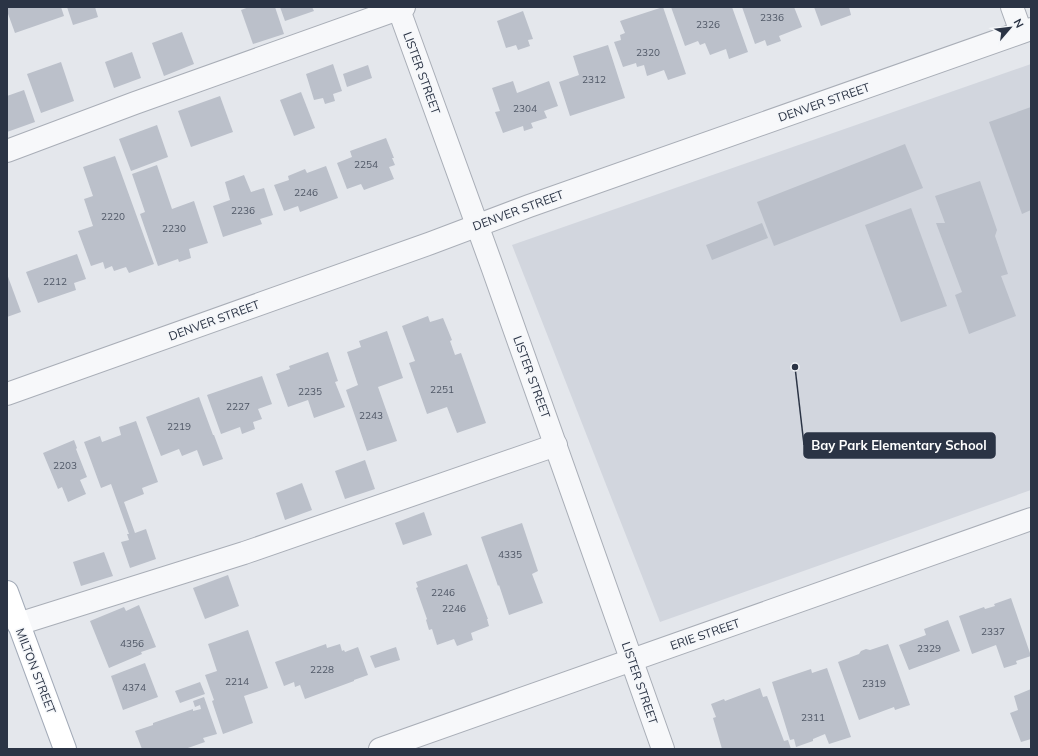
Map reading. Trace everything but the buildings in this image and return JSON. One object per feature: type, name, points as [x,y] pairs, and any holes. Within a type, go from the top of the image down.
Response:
[{"type":"main road","name":"MILTON STREET","points":[[7,592],[65,749]]},
{"type":"street","points":[[1012,7],[1026,30]]},
{"type":"street","points":[[7,151],[135,103],[400,8]]},
{"type":"street","name":"LISTER STREET","points":[[400,8],[633,660],[663,749]]},
{"type":"street","name":"DENVER STREET","points":[[7,394],[1026,30]]},
{"type":"street","points":[[18,624],[244,553],[556,445]]},
{"type":"street","name":"ERIE STREET","points":[[380,749],[1031,519]]},
{"type":"shaded area","points":[[1031,64],[1031,490],[660,622],[512,245]]},
{"type":"place","name":"Bay Park Elementary School","points":[[795,367]]}]
